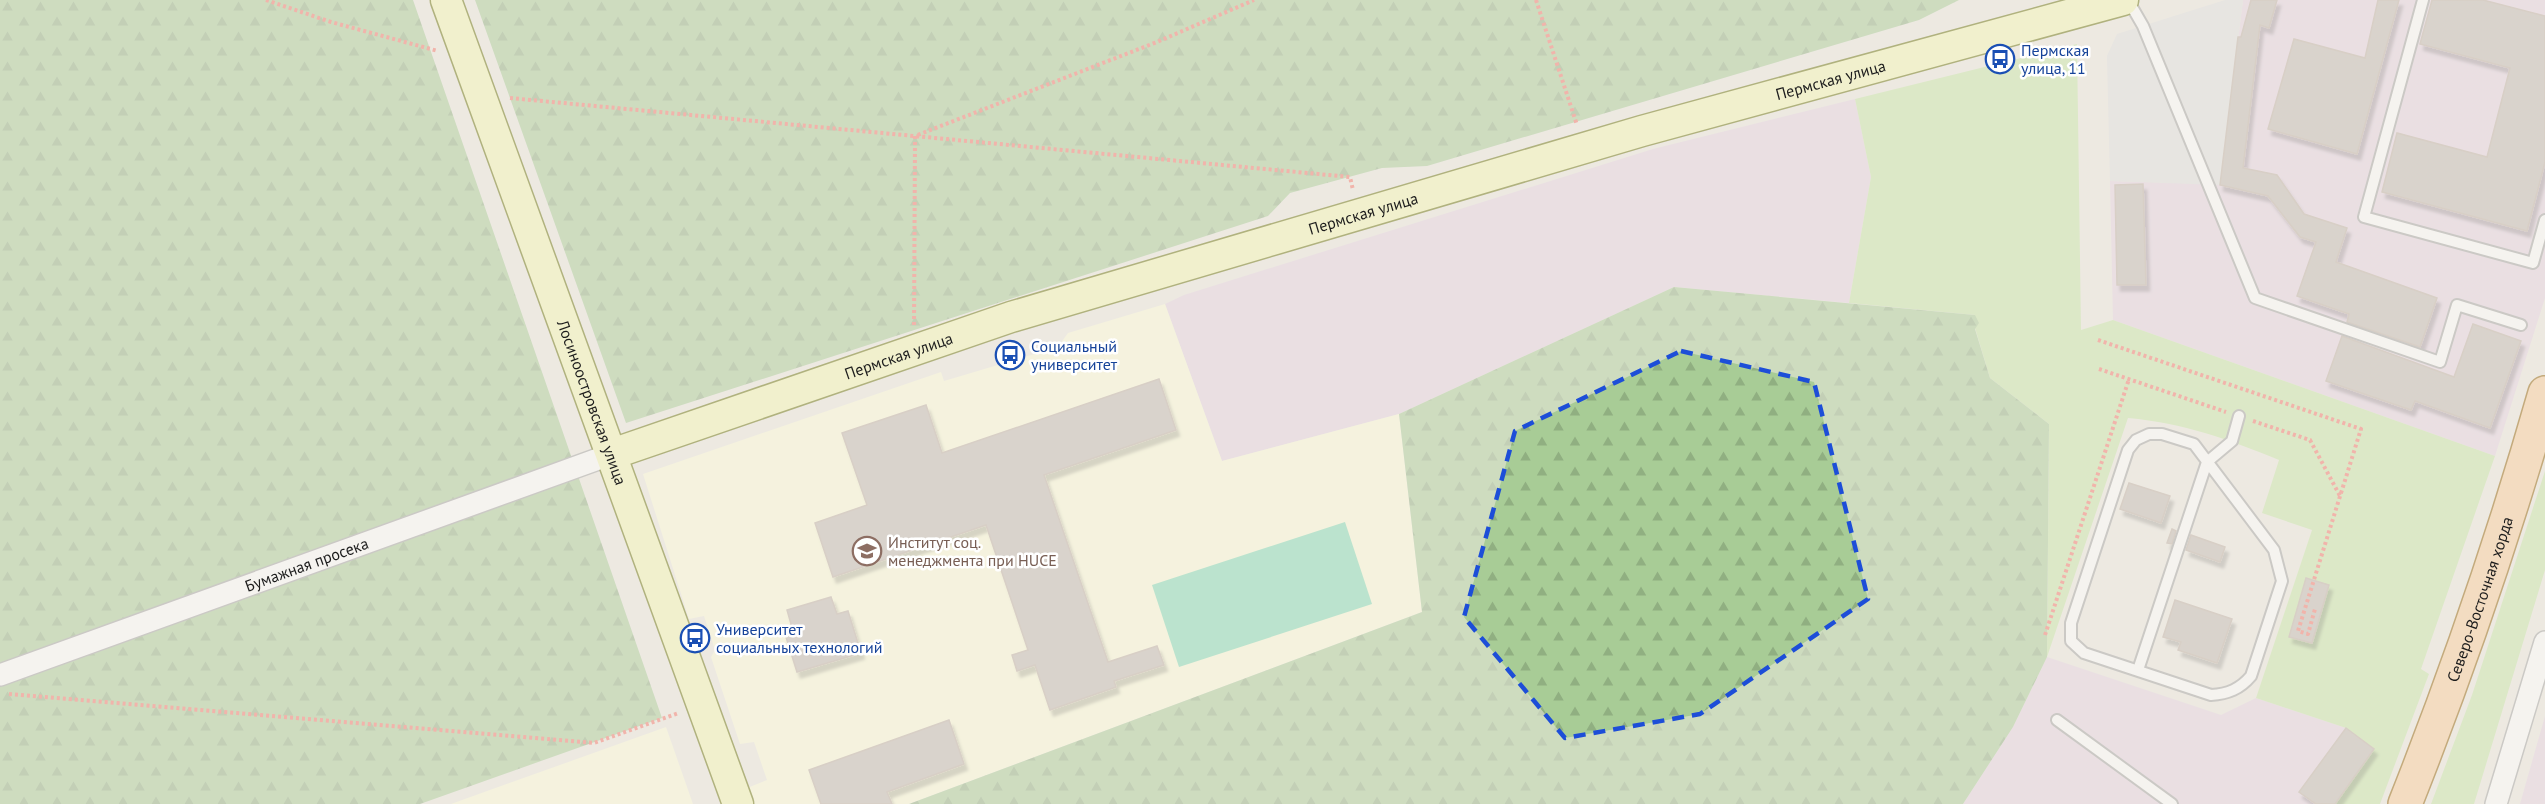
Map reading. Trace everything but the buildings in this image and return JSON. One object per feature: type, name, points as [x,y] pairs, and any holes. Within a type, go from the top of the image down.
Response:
[{"type":"main road","name":"Северо-Восточная хорда","points":[[2405,804],[2451,689],[2514,500],[2545,393]]},
{"type":"street","name":"Лосиноостровская улица","points":[[446,0],[738,804]]},
{"type":"street","name":"Пермская улица","points":[[612,454],[1011,316],[1583,148],[2123,0]]},
{"type":"street","name":"Бумажная просека","points":[[0,675],[612,454]]},
{"type":"street","points":[[2496,804],[2545,642]]},
{"type":"lane","points":[[2128,0],[2143,26],[2255,298],[2440,362],[2457,304],[2521,325]]},
{"type":"lane","points":[[2423,0],[2364,217],[2533,263],[2545,220]]},
{"type":"lane","points":[[2138,670],[2206,462],[2232,441],[2239,416]]},
{"type":"lane","points":[[2162,434],[2194,444],[2274,550],[2282,581],[2251,676],[2239,687],[2222,694],[2211,695],[2138,670],[2084,653],[2074,646],[2069,629],[2131,445],[2142,436],[2162,434]]},
{"type":"lane","points":[[2057,720],[2172,804]]},
{"type":"path","points":[[266,0],[331,22],[468,59]]},
{"type":"path","points":[[915,136],[1157,42],[1254,0]]},
{"type":"path","points":[[1536,0],[1583,148]]},
{"type":"path","points":[[510,98],[1350,177],[1359,214]]},
{"type":"path","points":[[914,350],[915,136]]},
{"type":"path","points":[[2098,340],[2361,429],[2298,631],[2308,634],[2314,609]]},
{"type":"path","points":[[2045,635],[2129,379]]},
{"type":"path","points":[[0,693],[594,743],[702,705]]},
{"type":"highlighted area","points":[[1681,351],[1814,382],[1868,599],[1700,714],[1565,738],[1464,617],[1515,431]]},
{"type":"shaded area","points":[[2225,0],[2243,0],[2220,185],[2110,181],[2107,56],[2117,34]]},
{"type":"shaded area","points":[[2243,0],[2545,0],[2545,298],[2495,456],[2113,320],[2110,181],[2220,184]]},
{"type":"shaded area","points":[[1855,99],[1871,177],[1849,303],[1674,287],[1399,414],[1222,461],[1165,304],[1184,295],[1653,149]]},
{"type":"shaded area","points":[[1165,304],[1222,461],[1399,414],[1422,612],[909,804],[747,804],[742,790],[767,780],[754,742],[740,744],[711,657],[715,650],[704,616],[689,619],[643,474],[941,372],[944,381],[1058,347],[1068,333]]},
{"type":"shaded area","points":[[2047,657],[2221,715],[2256,698],[2346,728],[2374,749],[2335,804],[1963,804],[2013,727]]},
{"type":"shaded area","points":[[2545,716],[2545,804],[2520,804]]},
{"type":"shaded area","points":[[666,727],[693,804],[451,804]]},
{"type":"green space","points":[[0,0],[413,0],[662,718],[420,804],[0,804]]},
{"type":"green space","points":[[475,0],[1959,0],[1919,20],[1427,166],[1382,168],[1290,193],[1268,216],[626,423]]},
{"type":"green space","points":[[2077,44],[2081,330],[2113,320],[2495,456],[2421,669],[2429,674],[2380,804],[2335,804],[2374,749],[2346,728],[2256,698],[2312,530],[2262,513],[2279,460],[2205,433],[2148,420],[2128,418],[2047,657],[2049,424],[1990,378],[1975,328],[1975,315],[1849,303],[1871,177],[1855,99]]},
{"type":"green space","points":[[1674,287],[1975,315],[1979,323],[1975,329],[1990,378],[2049,424],[2047,657],[2013,727],[1963,804],[909,804],[1422,612],[1399,414]]},
{"type":"green space","points":[[2545,471],[2545,570],[2474,804],[2431,804],[2472,695]]},
{"type":"green space","points":[[1345,522],[1372,604],[1179,667],[1152,585]]},
{"type":"place","name":"Пермская улица, 11","points":[[2000,59]]},
{"type":"place","name":"Социальный университет","points":[[1010,355]]},
{"type":"place","name":"Институт соц. менеджмента при HUCE","points":[[867,551]]},
{"type":"place","name":"Университет социальных технологий","points":[[695,638]]}]
